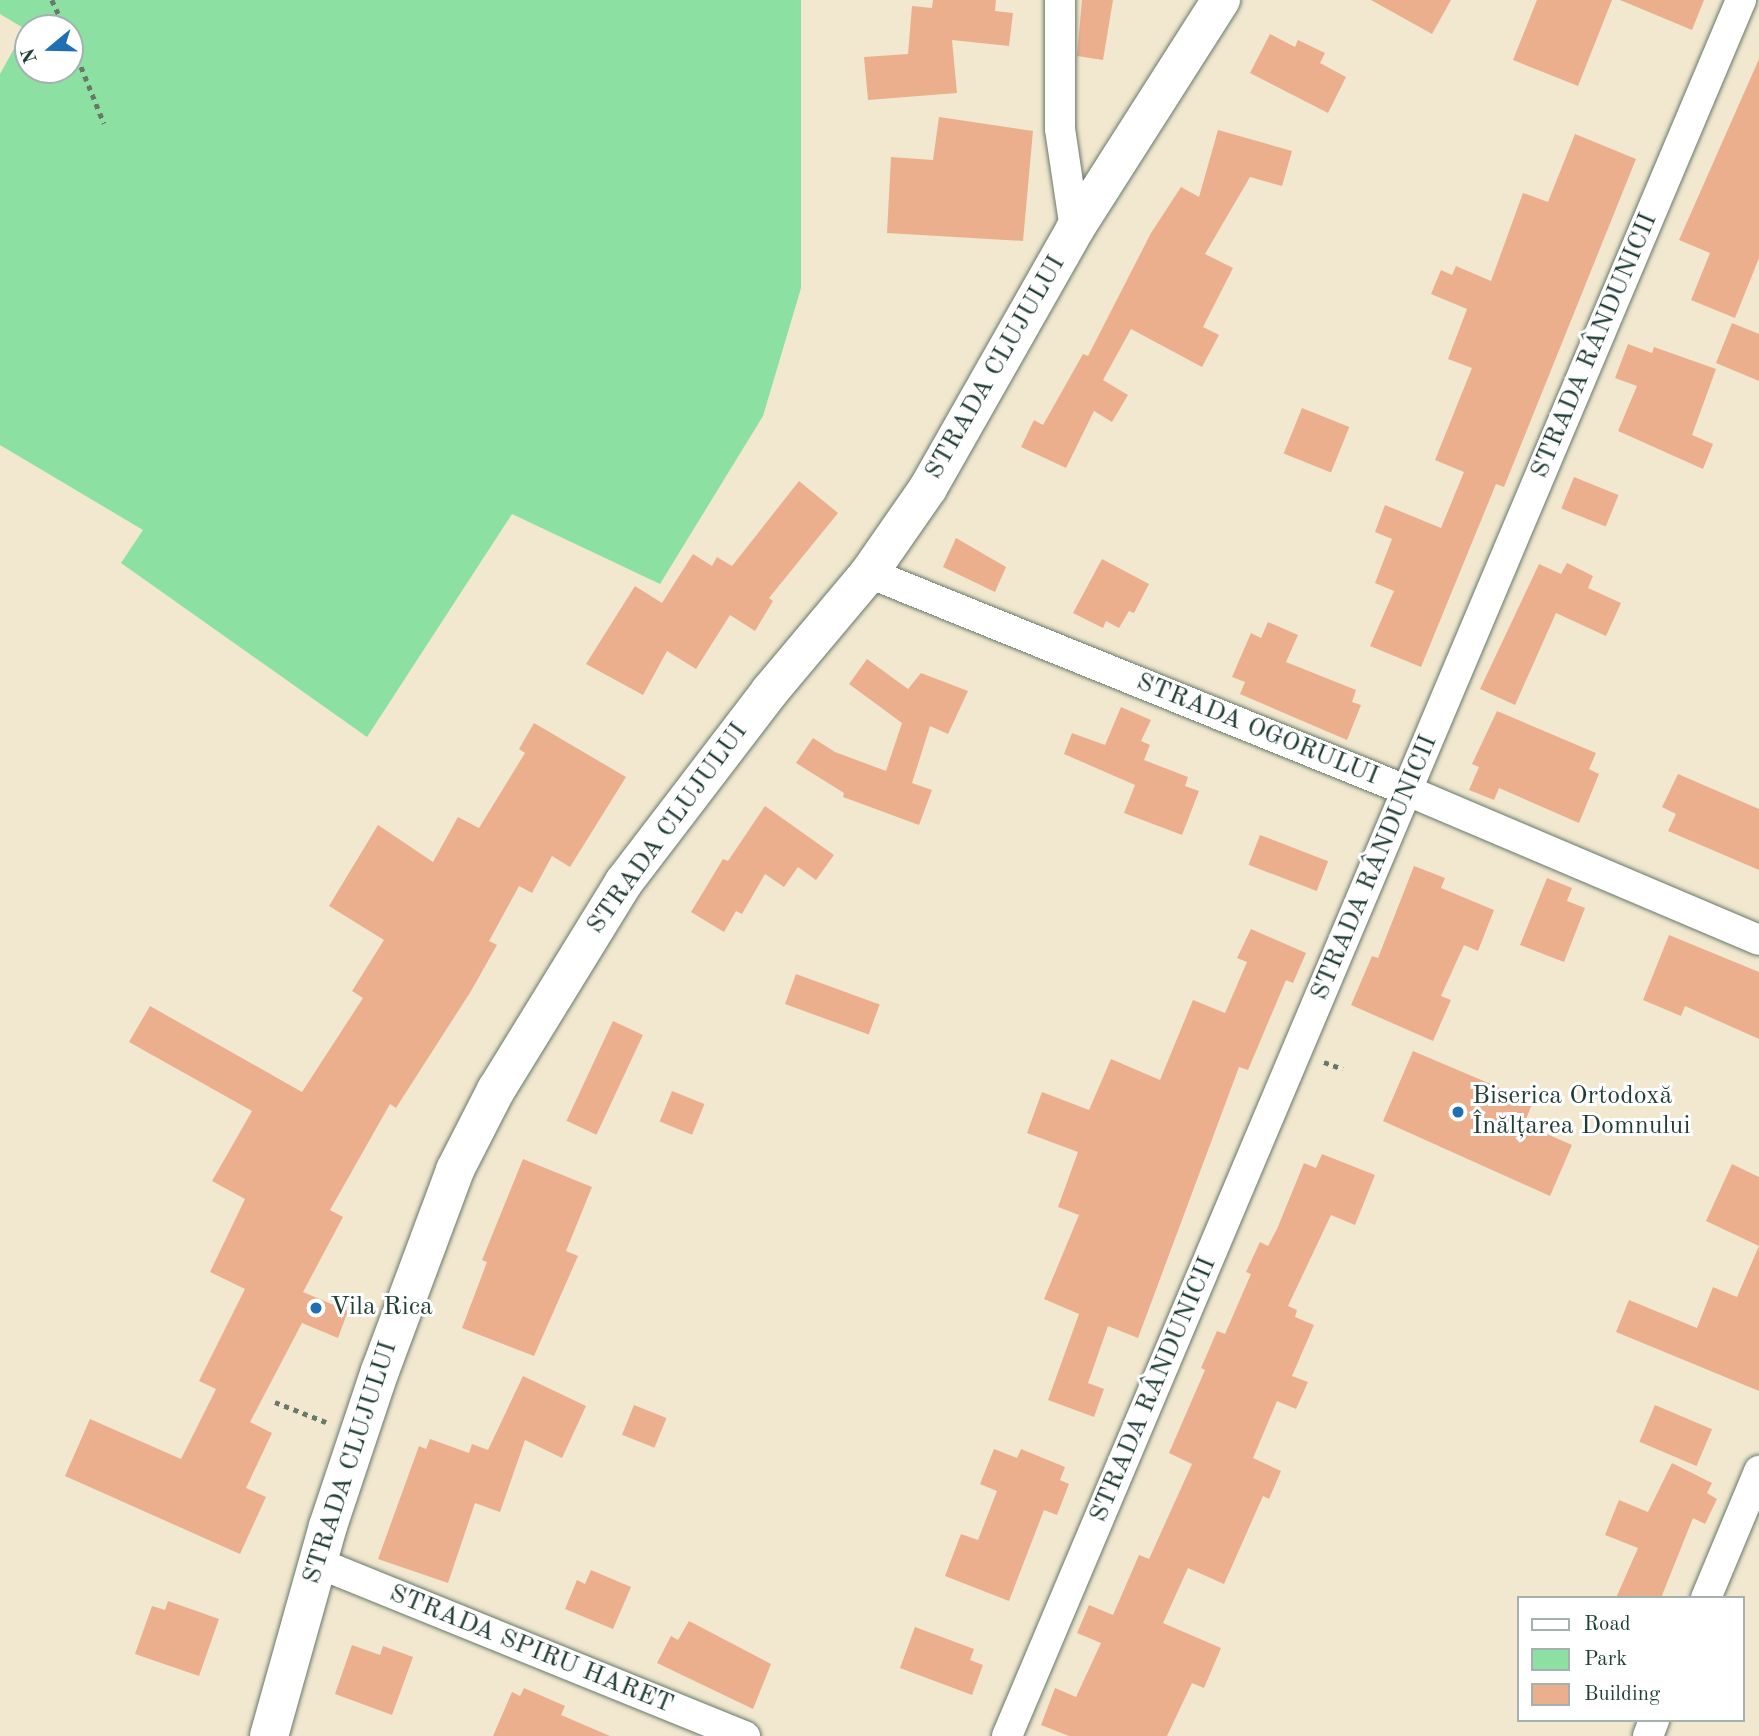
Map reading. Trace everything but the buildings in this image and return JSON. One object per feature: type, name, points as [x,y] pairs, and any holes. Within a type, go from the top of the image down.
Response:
[{"type":"main road","name":"STRADA CLUJULUI","points":[[269,1736],[318,1563],[413,1279],[456,1170],[496,1090],[624,882],[770,691],[869,573],[928,488],[1075,229],[1222,0]]},
{"type":"street","points":[[1060,0],[1059,129],[1075,229]]},
{"type":"street","name":"STRADA RÂNDUNICII","points":[[1007,1736],[1741,0]]},
{"type":"street","name":"STRADA OGORULUI","points":[[869,573],[1408,791],[1759,940]]},
{"type":"street","points":[[1707,1596],[1759,1471]]},
{"type":"street","name":"STRADA SPIRU HARET","points":[[318,1563],[745,1736]]},
{"type":"path","points":[[84,74],[104,123]]},
{"type":"path","points":[[275,1402],[314,1418]]},
{"type":"green space","points":[[0,0],[801,0],[801,288],[763,416],[660,584],[512,514],[367,737],[121,563],[143,530],[0,445],[0,74],[14,49],[14,84],[84,84],[84,14],[14,14],[14,22],[0,14]]},
{"type":"place","name":"Biserica Ortodoxă Înălțarea Domnului","points":[[1458,1112]]},
{"type":"place","name":"Vila Rica","points":[[316,1308]]}]
